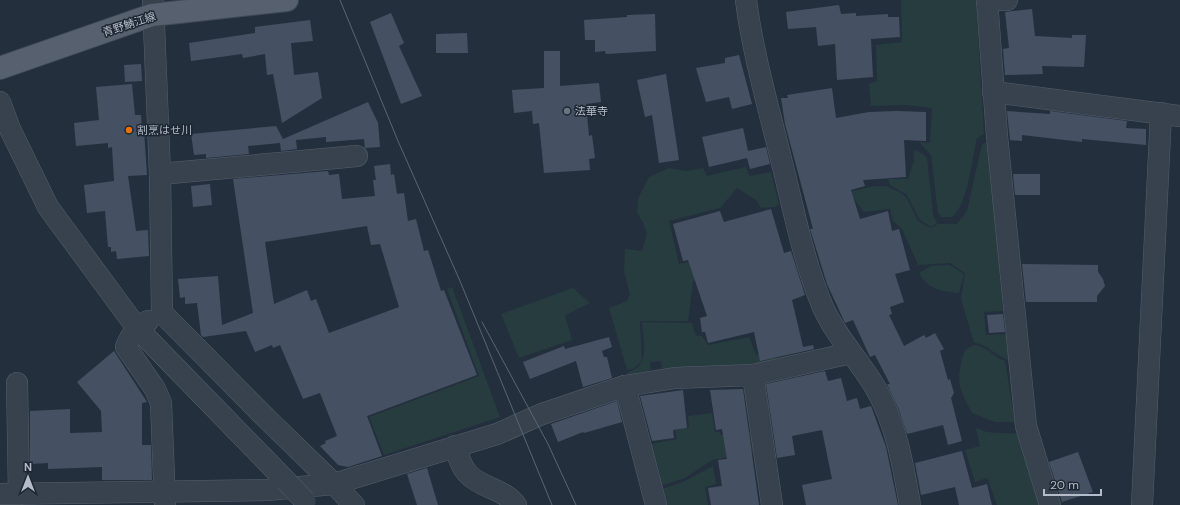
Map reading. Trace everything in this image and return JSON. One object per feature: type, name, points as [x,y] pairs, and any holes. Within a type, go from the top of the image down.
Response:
[{"type":"main road","name":"青野鯖江線","points":[[0,68],[153,7],[287,0]]},
{"type":"street","points":[[746,0],[768,109],[801,245],[823,307],[851,353],[875,387],[886,407],[908,461],[910,505]]},
{"type":"street","points":[[1007,0],[987,0],[993,92],[1021,427],[1050,505]]},
{"type":"street","points":[[153,7],[160,174],[162,313],[265,418],[354,505]]},
{"type":"street","points":[[993,92],[1171,114],[1142,505]]},
{"type":"street","points":[[0,102],[10,129],[48,207],[137,328],[307,503]]},
{"type":"street","points":[[160,174],[357,156]]},
{"type":"street","points":[[162,313],[137,328],[130,337],[126,347],[159,397],[165,498]]},
{"type":"street","points":[[17,383],[10,494],[165,498],[334,484],[497,434],[542,414],[625,386],[675,378],[753,375],[851,353]]},
{"type":"street","points":[[753,375],[772,505]]},
{"type":"street","points":[[625,386],[656,505]]},
{"type":"street","points":[[455,446],[463,468],[469,475],[507,496],[516,505]]},
{"type":"green space","points":[[901,0],[976,0],[984,134],[977,138],[966,192],[957,211],[952,217],[941,217],[938,213],[931,155],[919,142],[930,143],[932,108],[906,105],[871,106],[869,84],[877,81],[876,45],[902,42]]},
{"type":"green space","points":[[988,143],[1003,311],[984,312],[986,335],[1007,334],[1009,360],[988,348],[974,343],[961,299],[965,273],[950,263],[918,265],[902,229],[893,221],[890,209],[864,212],[849,192],[874,186],[886,186],[906,197],[918,221],[931,228],[938,224],[957,224],[967,211],[982,144]]},
{"type":"green space","points":[[914,150],[923,154],[927,158],[933,214],[937,223],[931,227],[919,219],[907,195],[890,185],[888,179],[908,179],[914,160]]},
{"type":"green space","points":[[746,167],[749,176],[771,172],[779,204],[775,207],[761,208],[757,201],[737,188],[720,208],[669,221],[679,264],[721,255],[737,264],[693,281],[688,321],[640,321],[642,361],[633,369],[627,370],[609,308],[627,301],[630,294],[624,272],[625,249],[642,251],[647,234],[643,222],[637,213],[638,199],[649,177],[669,168],[686,171],[703,168],[707,176]]},
{"type":"green space","points":[[949,265],[964,274],[959,293],[936,289],[927,283],[919,273],[931,266]]},
{"type":"green space","points":[[452,287],[500,417],[384,455],[369,417],[479,376],[447,289]]},
{"type":"green space","points":[[573,288],[590,303],[565,315],[572,340],[519,358],[501,314]]},
{"type":"green space","points":[[642,322],[692,323],[696,336],[702,336],[708,345],[749,337],[756,355],[774,350],[776,359],[753,364],[662,369],[661,361],[650,362],[651,370],[627,375],[628,372],[635,369],[640,364],[643,359],[644,345]]},
{"type":"green space","points":[[973,345],[986,349],[1005,361],[1015,422],[995,422],[972,413],[961,389],[959,376],[965,350]]},
{"type":"green space","points":[[712,413],[715,432],[719,432],[721,435],[754,432],[757,452],[712,460],[685,478],[657,487],[646,445],[677,439],[675,430],[689,428],[688,416]]},
{"type":"green space","points":[[976,428],[987,432],[1019,434],[1040,505],[997,505],[987,478],[975,482],[965,450],[980,446]]},
{"type":"green space","points":[[713,466],[716,484],[705,487],[708,505],[662,505],[659,490],[683,482]]},
{"type":"building","points":[[839,5],[841,14],[856,13],[856,16],[888,14],[888,17],[899,17],[900,37],[871,39],[873,77],[837,80],[835,44],[818,46],[816,27],[788,29],[786,12]]},
{"type":"building","points":[[1032,9],[1035,36],[1072,38],[1072,35],[1086,35],[1084,67],[1042,66],[1043,74],[1005,75],[1003,49],[1009,48],[1005,12]]},
{"type":"building","points":[[391,13],[404,43],[399,46],[422,96],[401,104],[370,22]]},
{"type":"building","points":[[655,14],[656,51],[606,54],[605,51],[595,52],[595,40],[585,40],[584,20],[627,17],[627,15]]},
{"type":"building","points":[[310,20],[313,41],[291,43],[294,75],[318,72],[322,98],[282,123],[273,74],[267,75],[265,54],[243,58],[242,54],[191,61],[189,43],[255,33],[255,27]]},
{"type":"building","points":[[467,33],[468,53],[436,53],[436,34]]},
{"type":"building","points":[[544,51],[560,51],[560,86],[599,83],[601,102],[586,104],[589,136],[592,135],[595,158],[589,159],[590,170],[544,173],[539,123],[533,124],[532,111],[514,113],[512,90],[544,88]]},
{"type":"building","points":[[739,55],[752,104],[732,109],[729,97],[706,102],[696,68],[725,63],[725,58]]},
{"type":"building","points":[[141,64],[142,81],[125,82],[124,65]]},
{"type":"building","points":[[666,74],[679,160],[659,163],[652,115],[645,117],[637,80]]},
{"type":"building","points":[[132,84],[135,115],[141,115],[142,131],[144,131],[147,175],[128,176],[136,231],[148,230],[149,256],[117,259],[116,251],[111,252],[111,247],[108,247],[105,211],[87,213],[84,185],[114,181],[112,147],[108,148],[108,143],[76,146],[74,123],[99,120],[96,87]]},
{"type":"building","points":[[832,88],[836,118],[869,112],[926,112],[926,141],[904,140],[906,177],[863,180],[865,186],[851,190],[860,219],[888,211],[892,231],[899,229],[910,270],[895,274],[904,302],[890,307],[892,314],[889,315],[904,346],[924,335],[926,338],[935,333],[944,349],[940,351],[948,380],[950,379],[954,393],[951,398],[962,441],[948,445],[943,425],[907,434],[899,410],[887,384],[890,384],[875,355],[870,357],[853,320],[845,323],[827,284],[810,229],[813,229],[785,124],[781,98],[788,98],[787,95]]},
{"type":"building","points":[[368,102],[378,123],[380,147],[365,148],[364,139],[326,142],[326,137],[296,140],[297,149],[281,151],[280,143],[248,146],[249,154],[206,158],[206,154],[194,155],[191,134],[276,126],[283,139]]},
{"type":"building","points":[[1007,111],[1050,114],[1050,111],[1127,121],[1126,128],[1146,129],[1146,145],[1082,139],[1082,142],[1022,135],[1022,141],[1010,140]]},
{"type":"building","points":[[743,128],[748,151],[766,147],[770,164],[750,169],[747,158],[709,167],[702,137]]},
{"type":"building","points":[[390,164],[391,175],[394,174],[397,194],[404,193],[408,221],[416,219],[424,251],[428,250],[441,291],[444,290],[477,375],[367,416],[382,456],[348,467],[338,465],[320,446],[326,443],[325,441],[337,436],[320,393],[303,399],[280,345],[273,348],[272,345],[255,352],[246,331],[203,337],[201,335],[197,303],[185,304],[185,297],[180,298],[178,279],[218,276],[222,325],[253,313],[233,179],[328,171],[329,175],[339,174],[342,199],[375,196],[373,180],[376,180],[374,166]],"holes":[[[367,226],[371,245],[380,244],[399,307],[329,333],[316,299],[311,301],[307,290],[274,304],[265,242]]]},
{"type":"building","points":[[1013,174],[1040,174],[1040,195],[1015,195]]},
{"type":"building","points":[[210,184],[212,205],[193,207],[191,186]]},
{"type":"building","points":[[771,209],[784,253],[791,251],[805,295],[792,300],[803,347],[813,345],[814,349],[760,361],[754,332],[708,343],[705,332],[702,332],[700,318],[707,316],[688,260],[683,261],[673,224],[720,211],[724,222]]},
{"type":"building","points":[[1022,264],[1098,265],[1098,272],[1103,279],[1105,286],[1097,296],[1097,302],[1026,302]]},
{"type":"building","points":[[1003,314],[1005,332],[989,333],[987,315]]},
{"type":"building","points":[[609,337],[612,347],[602,351],[604,357],[607,357],[612,378],[583,387],[576,361],[530,379],[523,362],[564,346],[565,349]]},
{"type":"building","points":[[114,351],[147,402],[142,403],[142,445],[151,445],[152,480],[102,480],[102,467],[48,469],[48,463],[30,464],[30,411],[70,409],[70,433],[102,432],[101,411],[77,382]]},
{"type":"building","points":[[825,371],[828,381],[841,378],[847,401],[857,398],[860,409],[871,406],[886,447],[898,505],[806,505],[802,485],[832,479],[822,430],[792,436],[795,455],[777,458],[766,384]]},
{"type":"building","points":[[743,389],[759,505],[711,505],[708,488],[722,486],[718,460],[727,459],[722,429],[716,430],[710,390]]},
{"type":"building","points":[[683,390],[687,428],[673,430],[674,438],[652,441],[640,396]]},
{"type":"building","points":[[617,401],[622,422],[584,433],[583,432],[558,442],[551,424]]},
{"type":"building","points":[[962,451],[972,488],[987,484],[992,505],[959,505],[955,487],[921,495],[915,463]]},
{"type":"building","points":[[1078,452],[1093,492],[1062,502],[1049,462]]},
{"type":"building","points":[[427,468],[438,505],[417,505],[407,474]]},
{"type":"tram line","points":[[340,0],[398,141],[460,281],[552,505]]},
{"type":"tram line","points":[[482,322],[548,444],[576,505]]},
{"type":"place","name":"法華寺","points":[[567,111]]},
{"type":"place","name":"割烹はせ川","points":[[129,130]]}]
